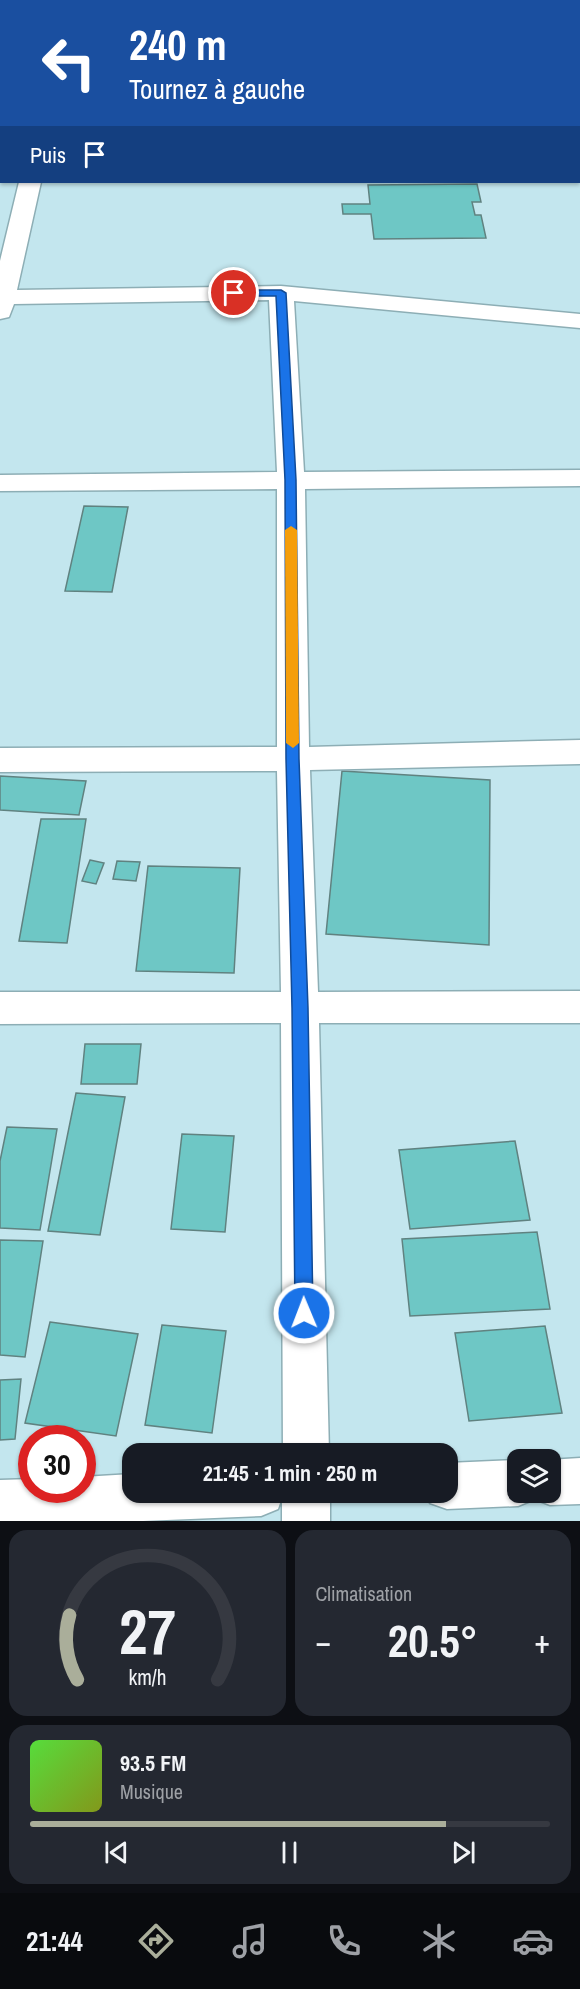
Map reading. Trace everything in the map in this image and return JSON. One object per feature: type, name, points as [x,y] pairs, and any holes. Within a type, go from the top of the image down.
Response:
[{"type":"street","points":[[30,183],[1,302],[281,293],[580,321]]},
{"type":"street","points":[[281,293],[291,480],[293,759],[300,1008],[306,1443]]},
{"type":"street","points":[[0,483],[580,478]]},
{"type":"street","points":[[0,760],[293,759],[580,752]]},
{"type":"street","points":[[0,1008],[580,1007]]},
{"type":"street","points":[[561,1482],[580,1481]]},
{"type":"street","points":[[458,1486],[507,1483]]},
{"type":"street","points":[[0,1504],[122,1498]]},
{"type":"street","points":[[306,1503],[306,1521]]},
{"type":"building","points":[[477,184],[481,202],[472,202],[475,215],[481,215],[486,238],[374,239],[371,214],[343,214],[342,204],[370,204],[368,185]]},
{"type":"building","points":[[84,506],[128,507],[112,592],[65,591]]},
{"type":"building","points":[[342,771],[490,780],[489,945],[326,934]]},
{"type":"building","points":[[0,776],[86,781],[79,815],[0,810]]},
{"type":"building","points":[[41,819],[86,819],[67,943],[19,941]]},
{"type":"building","points":[[90,860],[104,863],[96,884],[82,881]]},
{"type":"building","points":[[117,861],[140,862],[136,881],[113,879]]},
{"type":"building","points":[[148,866],[240,868],[234,973],[136,971]]},
{"type":"building","points":[[85,1044],[141,1044],[137,1084],[81,1084]]},
{"type":"building","points":[[76,1093],[125,1097],[100,1235],[48,1231]]},
{"type":"building","points":[[7,1127],[57,1129],[40,1230],[0,1228],[0,1161]]},
{"type":"building","points":[[182,1134],[234,1136],[225,1232],[171,1229]]},
{"type":"building","points":[[515,1141],[530,1220],[410,1229],[399,1150]]},
{"type":"building","points":[[537,1232],[550,1309],[410,1316],[402,1239]]},
{"type":"building","points":[[0,1240],[43,1241],[25,1357],[0,1355]]},
{"type":"building","points":[[50,1322],[138,1334],[116,1436],[96,1433],[96,1425],[25,1423]]},
{"type":"building","points":[[162,1325],[226,1331],[212,1433],[145,1425]]},
{"type":"building","points":[[545,1326],[562,1413],[469,1421],[455,1333]]},
{"type":"building","points":[[21,1379],[15,1439],[0,1440],[0,1380]]},
{"type":"slow traffic","points":[[291,530],[293,743]]},
{"type":"route","points":[[234,293],[281,293],[291,480],[293,759],[300,1008],[304,1313]]}]
